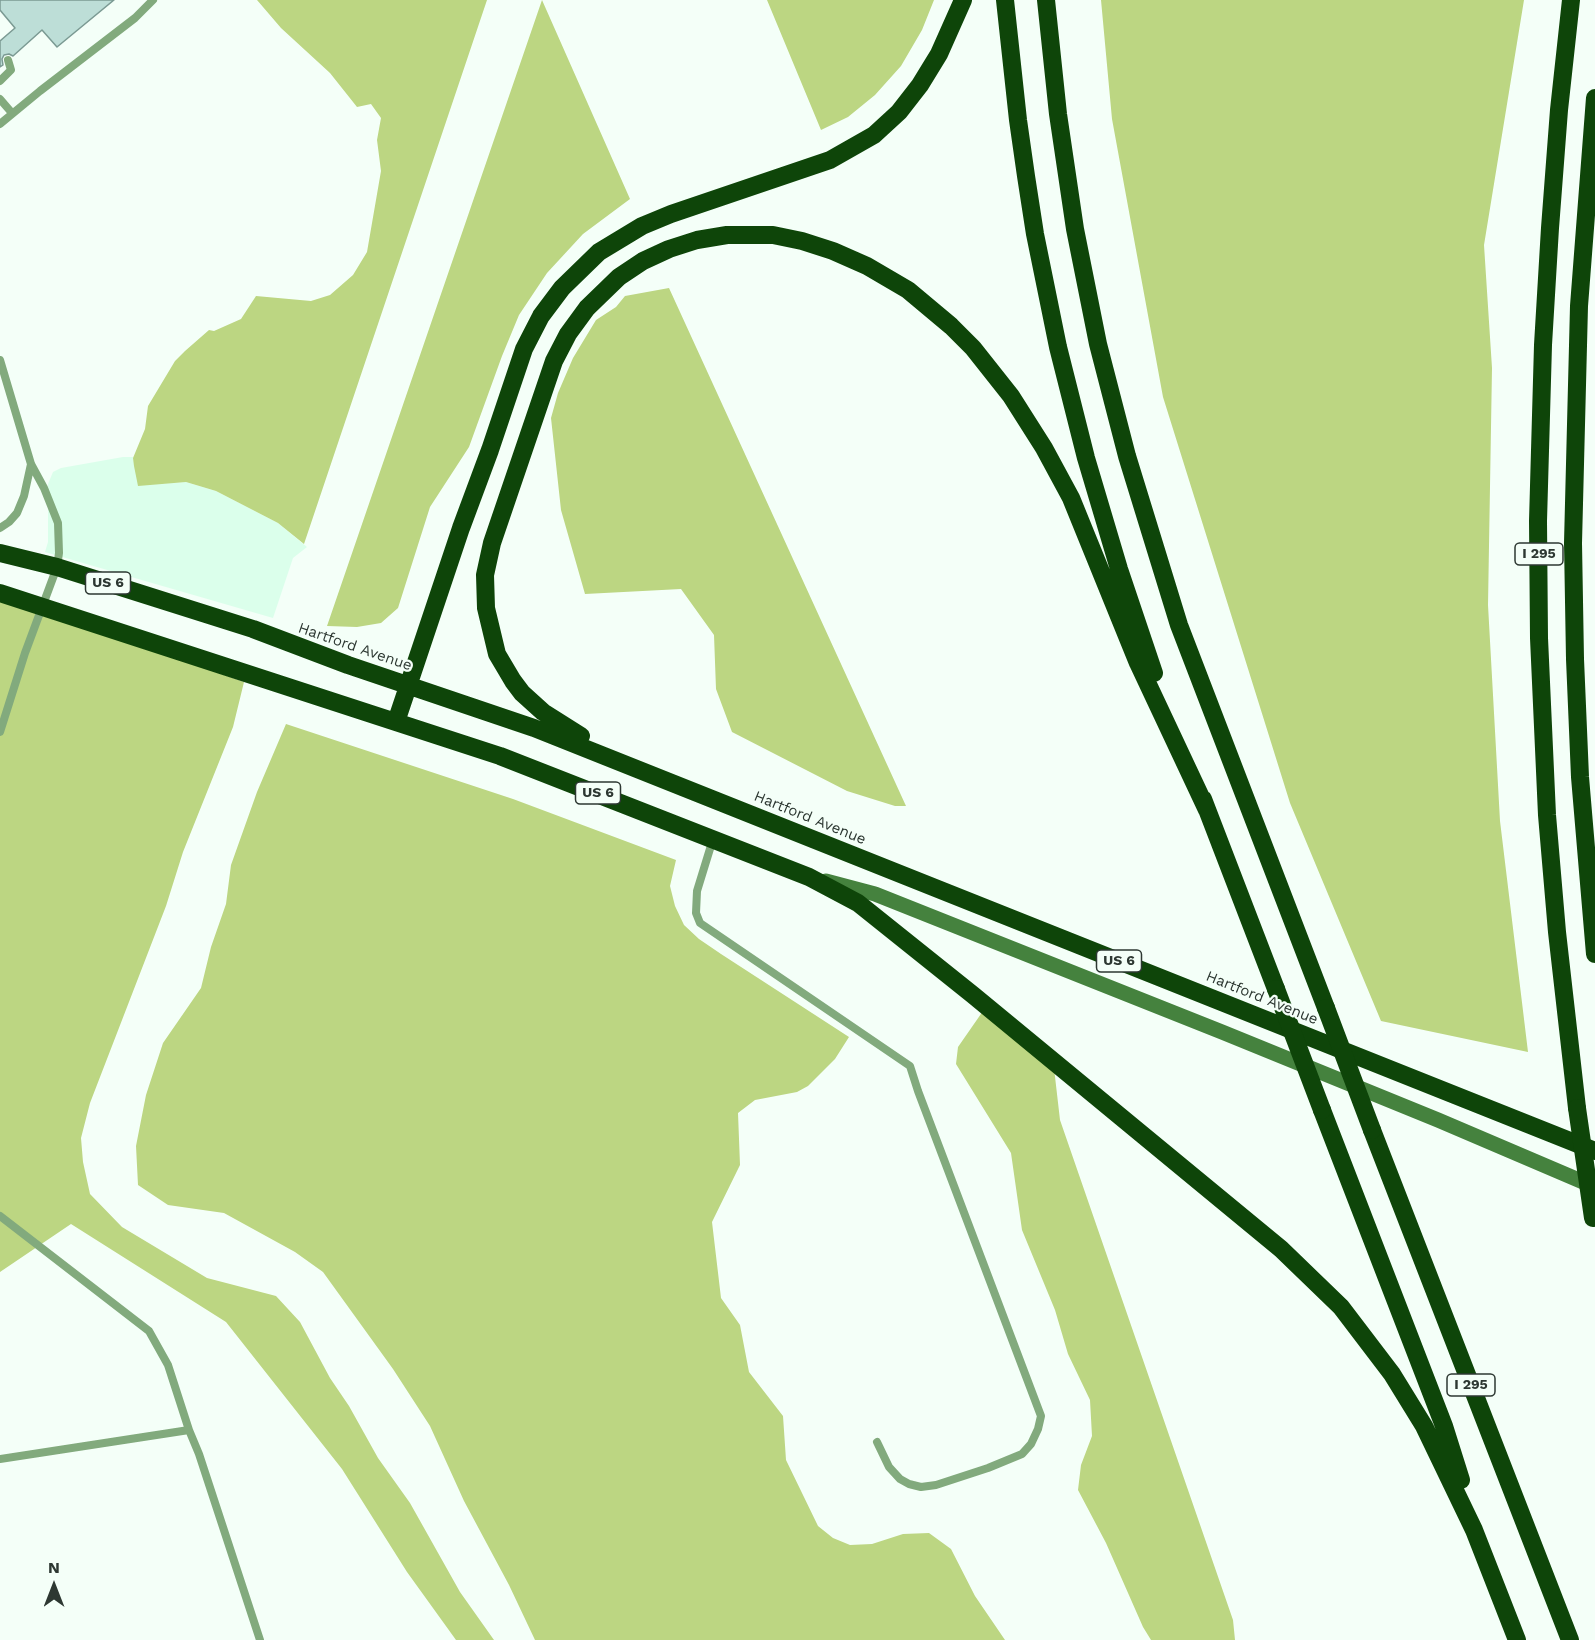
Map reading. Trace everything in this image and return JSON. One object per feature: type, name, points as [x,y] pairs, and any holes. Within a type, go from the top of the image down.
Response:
[{"type":"highway","points":[[396,722],[524,349],[542,316],[562,288],[599,252],[642,226],[670,214],[830,160],[874,135],[899,112],[920,85],[939,54],[963,0]]},
{"type":"highway","points":[[1005,0],[1018,120],[1046,290],[1071,402],[1136,623],[1444,1426],[1489,1568]]},
{"type":"highway","name":"I 295","points":[[1046,0],[1058,114],[1075,229],[1098,344],[1127,456],[1160,568],[1179,625],[1569,1640]]},
{"type":"highway","name":"I 295","points":[[1571,0],[1560,99],[1542,357],[1538,521],[1539,638],[1547,815],[1557,932],[1577,1108],[1594,1224]]},
{"type":"highway","points":[[1595,98],[1579,306],[1573,543],[1580,777],[1595,954]]},
{"type":"highway","points":[[643,770],[557,722],[532,703],[513,681],[497,654],[488,624],[485,592],[488,559],[554,361],[568,334],[586,308],[620,277],[644,261],[669,249],[712,237],[765,235],[788,237],[817,245],[887,276],[931,307],[951,326],[1004,387],[1029,422],[1071,498],[1138,663],[1207,810]]},
{"type":"highway","name":"Hartford Avenue","points":[[0,553],[57,567],[253,629],[534,728],[1595,1151]]},
{"type":"highway","name":"US 6","points":[[0,593],[534,769],[713,839],[842,893],[886,924],[1281,1248],[1322,1286],[1359,1329],[1408,1398],[1451,1479],[1517,1640]]},
{"type":"main road","points":[[797,873],[875,894],[1438,1120],[1595,1187]]},
{"type":"lane","points":[[0,124],[135,18],[153,0]]},
{"type":"lane","points":[[0,81],[11,70],[8,60]]},
{"type":"lane","points":[[0,99],[12,113]]},
{"type":"lane","points":[[0,360],[31,464],[44,488],[58,523],[57,567],[25,653],[0,732]]},
{"type":"lane","points":[[0,528],[16,513],[24,496],[31,464]]},
{"type":"lane","points":[[713,839],[697,891],[696,913],[700,923],[910,1066],[1041,1416],[1031,1444],[1022,1454],[936,1485],[921,1487],[900,1479],[889,1467],[877,1442]]},
{"type":"lane","points":[[0,1216],[149,1331],[168,1365],[260,1640]]},
{"type":"lane","points":[[0,1459],[189,1430]]},
{"type":"shaded area","points":[[133,457],[139,485],[186,482],[216,491],[278,523],[307,547],[293,558],[273,618],[45,552],[48,542],[48,484],[53,472],[61,468]]},
{"type":"green space","points":[[257,0],[487,0],[304,544],[278,523],[216,491],[186,482],[138,486],[133,458],[145,429],[148,406],[175,361],[185,351],[209,330],[214,331],[241,319],[256,296],[311,301],[330,295],[353,275],[367,252],[381,171],[377,140],[381,118],[371,104],[357,107],[330,73],[281,28]]},
{"type":"green space","points":[[542,0],[630,199],[583,234],[547,273],[519,315],[469,447],[430,507],[398,608],[381,623],[357,627],[327,626]]},
{"type":"green space","points":[[767,0],[934,0],[922,30],[901,66],[875,95],[848,117],[821,130]]},
{"type":"green space","points":[[1101,0],[1524,0],[1484,245],[1492,368],[1488,605],[1500,821],[1528,1052],[1381,1021],[1290,803],[1163,397],[1112,119]]},
{"type":"green space","points":[[669,288],[906,806],[895,806],[847,791],[732,732],[716,689],[714,635],[681,589],[585,594],[561,510],[551,418],[558,393],[573,358],[596,320],[616,307],[625,296]]},
{"type":"green space","points":[[0,596],[244,682],[233,727],[183,852],[166,906],[90,1103],[81,1138],[83,1162],[90,1194],[122,1227],[207,1278],[276,1296],[300,1322],[330,1378],[349,1406],[378,1458],[410,1503],[460,1592],[494,1640],[456,1640],[407,1572],[342,1469],[226,1322],[71,1224],[0,1272]]},
{"type":"green space","points":[[286,724],[513,799],[676,860],[670,886],[675,906],[684,925],[721,954],[849,1037],[835,1059],[808,1086],[797,1092],[755,1100],[738,1113],[740,1165],[712,1222],[721,1298],[740,1325],[749,1372],[783,1416],[786,1460],[818,1526],[833,1538],[850,1545],[872,1544],[903,1534],[929,1533],[951,1549],[975,1596],[1005,1640],[535,1640],[509,1585],[464,1501],[430,1426],[393,1369],[323,1272],[295,1252],[224,1213],[168,1205],[138,1185],[136,1146],[146,1095],[163,1043],[201,988],[211,947],[226,904],[231,865],[257,792]]},
{"type":"green space","points":[[983,1011],[1054,1068],[1060,1120],[1233,1620],[1235,1640],[1151,1640],[1106,1543],[1078,1490],[1081,1465],[1092,1436],[1090,1400],[1068,1354],[1055,1310],[1022,1230],[1011,1153],[956,1064],[958,1047]]},
{"type":"building","points":[[0,0],[114,0],[57,47],[42,30],[13,56],[4,55],[3,65],[0,67],[0,41],[15,28],[0,10]]}]
